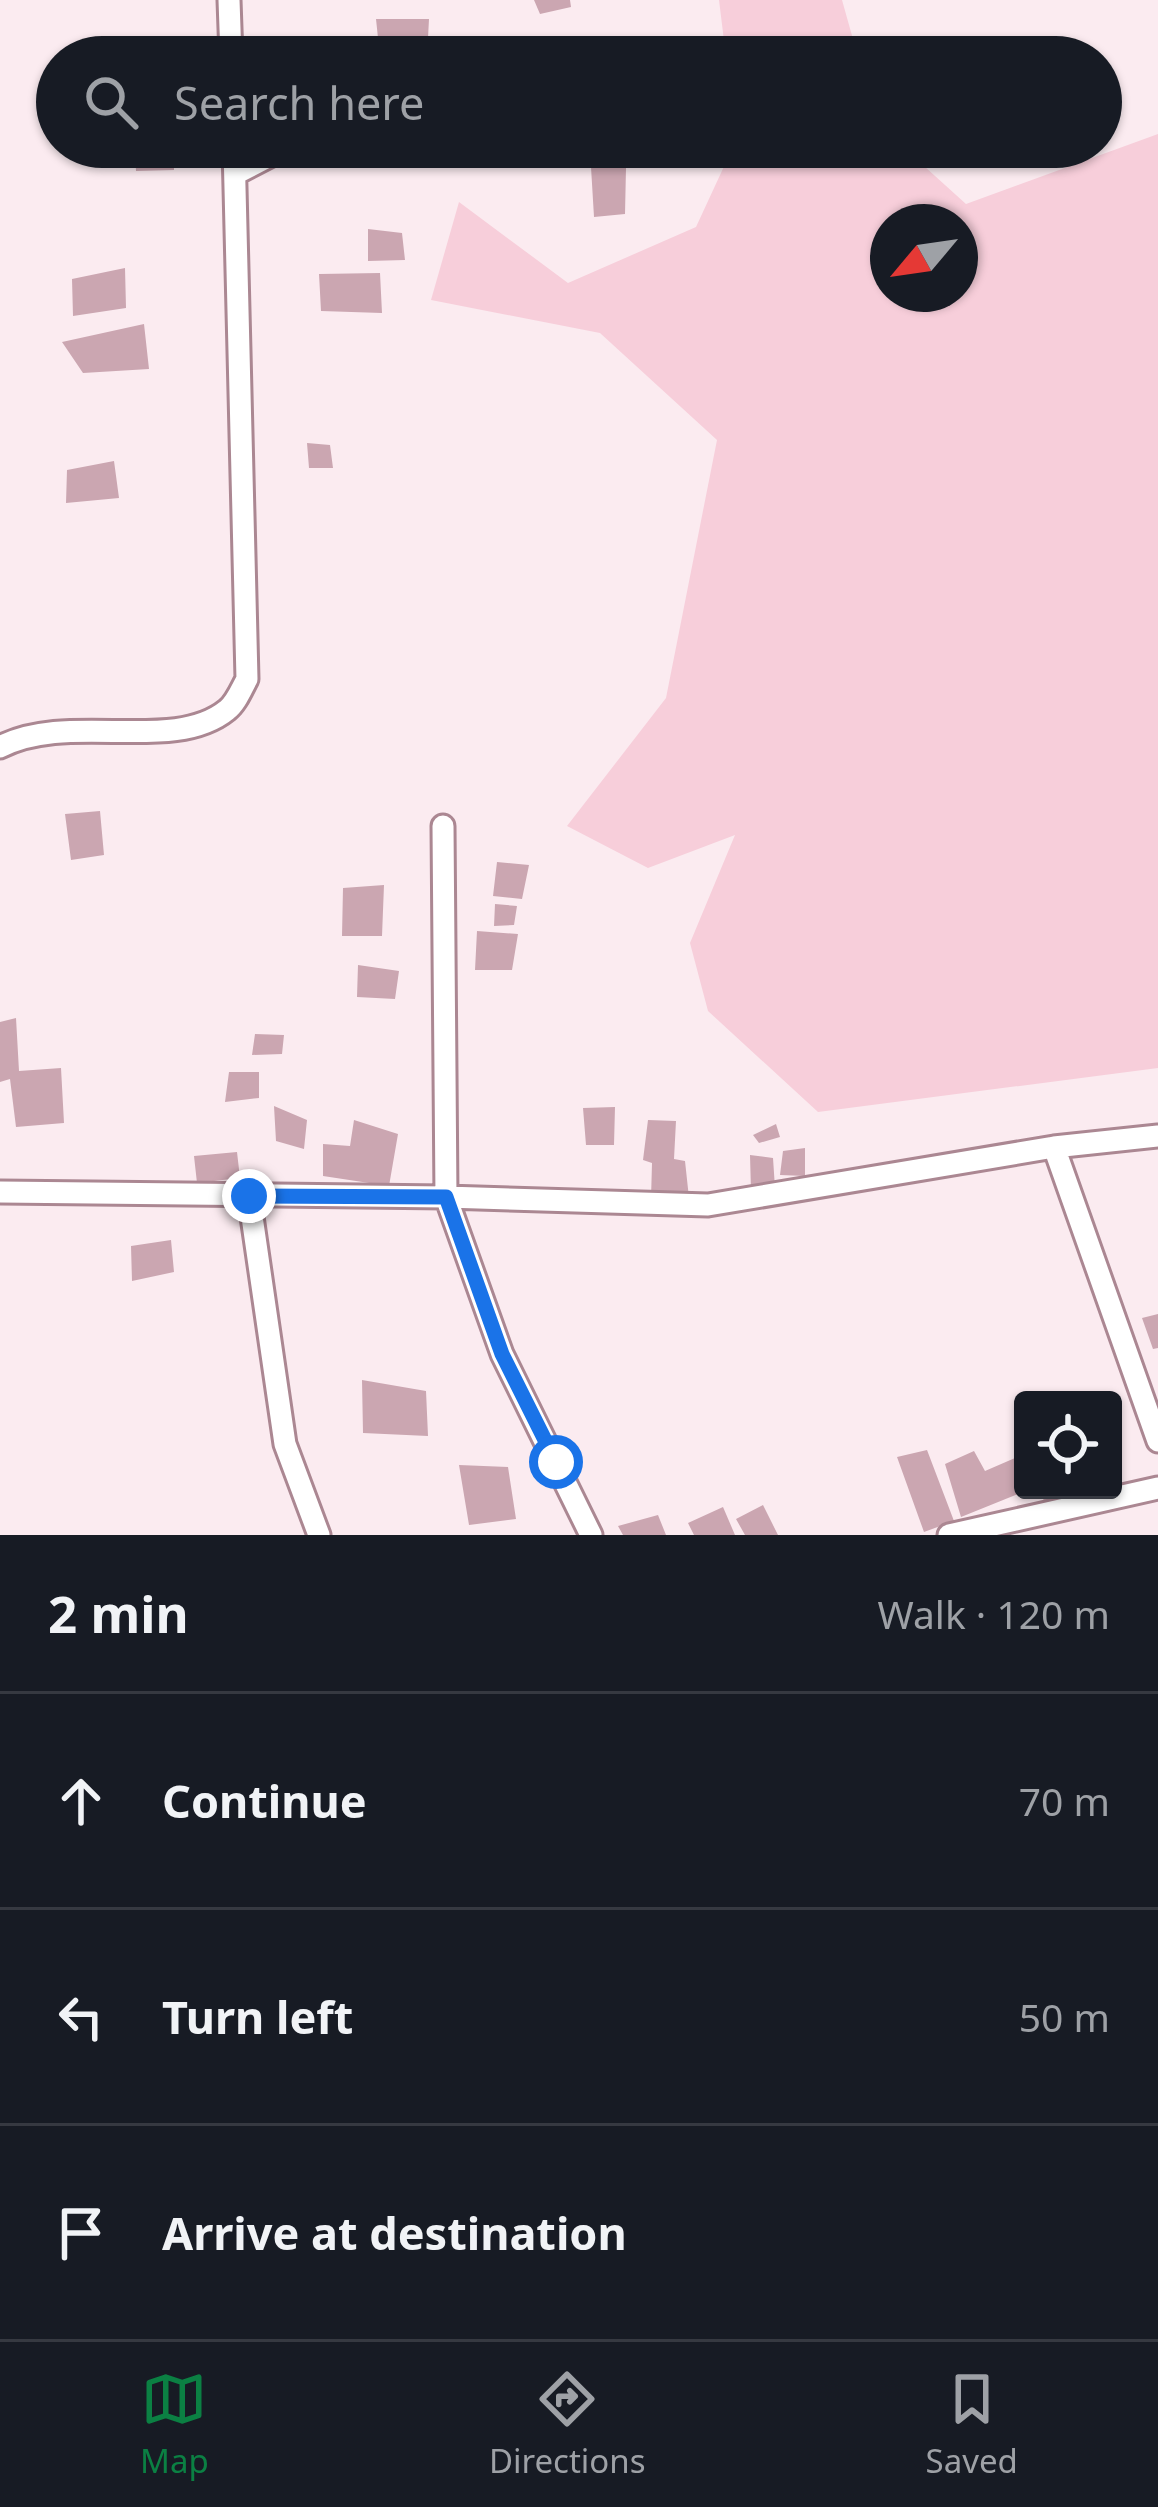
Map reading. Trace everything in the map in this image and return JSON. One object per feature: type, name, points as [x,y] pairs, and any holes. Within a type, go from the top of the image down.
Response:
[{"type":"street","points":[[229,0],[230,36]]},
{"type":"street","points":[[0,747],[21,736],[72,728],[181,730],[208,723],[232,707],[247,679],[235,168]]},
{"type":"street","points":[[235,174],[246,168]]},
{"type":"street","points":[[443,826],[446,1197],[502,1354],[591,1535]]},
{"type":"street","points":[[0,1192],[708,1205],[1054,1148],[1158,1136]]},
{"type":"street","points":[[1054,1148],[1158,1441]]},
{"type":"street","points":[[249,1196],[285,1444],[319,1535]]},
{"type":"street","points":[[949,1535],[1158,1488]]},
{"type":"shaded area","points":[[719,0],[842,0],[852,36],[723,36]]},
{"type":"shaded area","points":[[1158,134],[1158,1068],[818,1112],[708,1011],[690,943],[735,835],[648,868],[567,826],[666,698],[717,440],[600,333],[431,300],[459,202],[568,283],[696,227],[723,168],[926,168],[966,204],[1065,168],[1122,168],[1122,147]]},
{"type":"building","points":[[534,0],[570,0],[571,7],[540,14]]},
{"type":"building","points":[[376,19],[429,19],[428,36],[378,36]]},
{"type":"building","points":[[136,168],[174,168],[174,170]]},
{"type":"building","points":[[591,168],[626,168],[625,214],[594,217]]},
{"type":"building","points":[[368,229],[402,233],[405,260],[368,261]]},
{"type":"building","points":[[125,268],[126,308],[73,316],[72,279]]},
{"type":"building","points":[[380,273],[382,313],[321,311],[319,274]]},
{"type":"building","points":[[144,324],[149,369],[83,373],[62,342]]},
{"type":"building","points":[[307,443],[330,445],[333,468],[309,468]]},
{"type":"building","points":[[114,461],[119,498],[66,503],[67,470]]},
{"type":"building","points":[[100,811],[104,855],[71,860],[65,814]]},
{"type":"building","points":[[497,862],[529,865],[522,899],[493,896]]},
{"type":"building","points":[[384,885],[382,936],[342,936],[343,888]]},
{"type":"building","points":[[495,904],[517,906],[514,925],[494,926]]},
{"type":"building","points":[[477,931],[518,934],[512,970],[475,970]]},
{"type":"building","points":[[358,965],[399,971],[395,999],[357,997]]},
{"type":"building","points":[[16,1018],[19,1071],[61,1068],[64,1123],[16,1127],[10,1079],[0,1082],[0,1022]]},
{"type":"building","points":[[255,1034],[284,1035],[282,1054],[252,1055]]},
{"type":"building","points":[[229,1072],[259,1072],[259,1098],[225,1102]]},
{"type":"building","points":[[274,1106],[307,1120],[304,1149],[276,1141]]},
{"type":"building","points":[[615,1107],[614,1145],[586,1145],[583,1108]]},
{"type":"building","points":[[354,1120],[398,1134],[389,1186],[323,1176],[323,1144],[350,1146]]},
{"type":"building","points":[[648,1120],[676,1121],[674,1159],[685,1161],[689,1198],[651,1199],[652,1163],[643,1160]]},
{"type":"building","points":[[776,1124],[780,1137],[759,1143],[753,1135]]},
{"type":"building","points":[[805,1148],[805,1176],[780,1175],[783,1151]]},
{"type":"building","points":[[237,1152],[240,1178],[197,1183],[194,1156]]},
{"type":"building","points":[[750,1155],[773,1158],[775,1188],[751,1191]]},
{"type":"building","points":[[171,1240],[174,1272],[132,1281],[131,1246]]},
{"type":"building","points":[[1158,1314],[1158,1348],[1153,1349],[1142,1318]]},
{"type":"building","points":[[362,1380],[426,1391],[428,1436],[363,1433]]},
{"type":"building","points":[[927,1450],[954,1521],[924,1532],[897,1457]]},
{"type":"building","points":[[974,1451],[985,1471],[1014,1458],[1014,1496],[961,1517],[945,1464]]},
{"type":"building","points":[[459,1465],[508,1467],[516,1519],[469,1525]]},
{"type":"building","points":[[763,1505],[778,1535],[745,1535],[736,1519]]},
{"type":"building","points":[[723,1507],[735,1535],[694,1535],[688,1523]]},
{"type":"building","points":[[658,1515],[666,1535],[623,1535],[618,1526]]},
{"type":"route","points":[[249,1196],[446,1197],[502,1354],[556,1462]]}]
